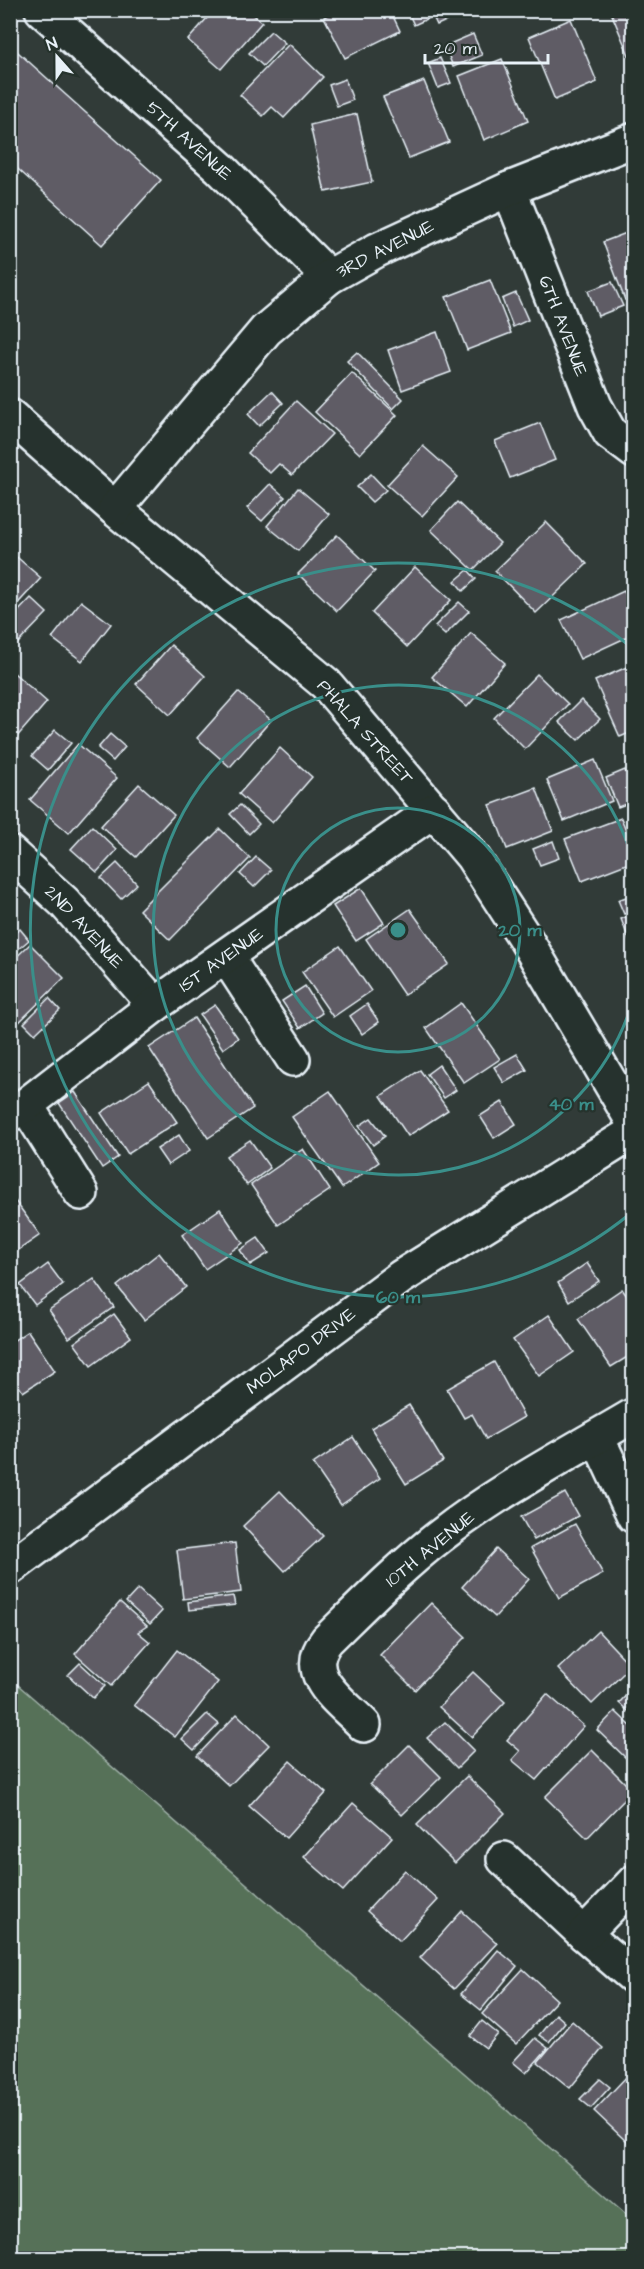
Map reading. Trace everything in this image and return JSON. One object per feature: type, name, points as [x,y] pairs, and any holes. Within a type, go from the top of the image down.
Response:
[{"type":"street","name":"5TH AVENUE","points":[[42,10],[220,168],[329,278]]},
{"type":"street","name":"3RD AVENUE","points":[[115,509],[266,330],[329,278],[377,250],[509,189],[633,140]]},
{"type":"street","name":"6TH AVENUE","points":[[509,189],[595,406],[610,433],[633,451]]},
{"type":"street","name":"PHALA STREET","points":[[10,416],[115,509],[326,684],[472,856],[525,938],[633,1123]]},
{"type":"street","name":"1ST AVENUE","points":[[18,1110],[155,1005],[434,810]]},
{"type":"street","name":"2ND AVENUE","points":[[10,853],[64,902],[155,1005]]},
{"type":"street","points":[[226,956],[293,1059]]},
{"type":"street","points":[[18,1110],[81,1193]]},
{"type":"street","name":"MOLAPO DRIVE","points":[[10,1568],[401,1277],[633,1132]]},
{"type":"street","name":"10TH AVENUE","points":[[364,1725],[320,1681],[316,1662],[323,1645],[391,1578],[440,1536],[514,1486],[633,1415]]},
{"type":"street","points":[[597,1437],[633,1516]]},
{"type":"street","points":[[504,1859],[633,1977]]},
{"type":"street","points":[[584,1934],[633,1882]]},
{"type":"green space","points":[[10,1678],[633,2220],[633,2258],[11,2258]]},
{"type":"building","points":[[214,10],[248,10],[262,22],[221,69],[188,40]]},
{"type":"building","points":[[337,10],[390,10],[400,31],[345,58],[324,17]]},
{"type":"building","points":[[407,10],[426,10],[429,18],[414,25]]},
{"type":"building","points":[[430,10],[471,10],[437,25]]},
{"type":"building","points":[[610,10],[634,10],[633,65]]},
{"type":"building","points":[[571,19],[597,82],[555,100],[529,37]]},
{"type":"building","points":[[271,31],[285,43],[263,66],[249,53]]},
{"type":"building","points":[[473,34],[482,55],[453,67],[445,46]]},
{"type":"building","points":[[289,44],[323,77],[284,118],[272,107],[263,116],[240,95]]},
{"type":"building","points":[[10,45],[161,180],[102,245],[10,162]]},
{"type":"building","points":[[440,58],[451,83],[438,88],[428,63]]},
{"type":"building","points":[[502,59],[528,121],[484,140],[459,76]]},
{"type":"building","points":[[345,79],[353,100],[337,106],[329,85]]},
{"type":"building","points":[[424,81],[449,142],[409,158],[383,97]]},
{"type":"building","points":[[357,114],[372,182],[325,192],[310,125]]},
{"type":"building","points":[[634,230],[634,297],[625,300],[603,242]]},
{"type":"building","points":[[490,280],[511,333],[467,350],[446,297]]},
{"type":"building","points":[[612,282],[623,306],[598,316],[588,291]]},
{"type":"building","points":[[516,293],[528,320],[513,327],[502,299]]},
{"type":"building","points":[[437,332],[451,372],[402,390],[388,350]]},
{"type":"building","points":[[357,352],[403,399],[393,409],[347,361]]},
{"type":"building","points":[[352,373],[397,415],[360,454],[315,412]]},
{"type":"building","points":[[272,391],[283,403],[259,426],[248,414]]},
{"type":"building","points":[[296,401],[332,434],[292,475],[279,464],[270,473],[248,453]]},
{"type":"building","points":[[540,423],[555,460],[510,478],[495,441]]},
{"type":"building","points":[[423,446],[458,477],[422,516],[387,485]]},
{"type":"building","points":[[371,474],[386,490],[372,502],[357,487]]},
{"type":"building","points":[[270,484],[285,497],[262,521],[247,508]]},
{"type":"building","points":[[298,488],[329,514],[298,551],[267,526]]},
{"type":"building","points":[[457,502],[500,543],[473,570],[431,530]]},
{"type":"building","points":[[546,522],[587,564],[536,613],[495,571]]},
{"type":"building","points":[[337,535],[375,571],[337,611],[298,574]]},
{"type":"building","points":[[10,553],[41,578],[10,612]]},
{"type":"building","points":[[415,567],[451,600],[407,647],[372,613]]},
{"type":"building","points":[[468,570],[476,579],[463,591],[455,581]]},
{"type":"building","points":[[624,591],[634,612],[634,634],[580,659],[561,620]]},
{"type":"building","points":[[31,598],[47,613],[16,645],[10,640],[10,620]]},
{"type":"building","points":[[81,601],[111,624],[82,661],[52,638]]},
{"type":"building","points":[[459,602],[469,611],[445,635],[435,626]]},
{"type":"building","points":[[471,633],[505,663],[467,707],[432,677]]},
{"type":"building","points":[[171,645],[205,676],[170,715],[136,684]]},
{"type":"building","points":[[634,664],[634,731],[620,737],[595,681]]},
{"type":"building","points":[[14,673],[47,702],[15,739],[10,734],[10,677]]},
{"type":"building","points":[[537,674],[568,704],[525,749],[494,718]]},
{"type":"building","points":[[238,692],[271,720],[230,767],[197,738]]},
{"type":"building","points":[[581,700],[600,719],[578,740],[559,722]]},
{"type":"building","points":[[55,730],[71,743],[48,770],[32,756]]},
{"type":"building","points":[[110,734],[125,747],[113,761],[98,748]]},
{"type":"building","points":[[78,744],[117,778],[69,833],[30,800]]},
{"type":"building","points":[[280,748],[312,777],[272,823],[239,794]]},
{"type":"building","points":[[595,760],[612,801],[564,821],[547,780]]},
{"type":"building","points":[[625,770],[634,791],[634,801],[618,807],[606,778]]},
{"type":"building","points":[[139,784],[174,815],[136,857],[101,826]]},
{"type":"building","points":[[536,788],[553,831],[507,849],[490,805]]},
{"type":"building","points":[[240,805],[259,824],[249,834],[230,814]]},
{"type":"building","points":[[621,818],[634,849],[634,861],[582,881],[565,839]]},
{"type":"building","points":[[92,826],[117,850],[97,872],[71,849]]},
{"type":"building","points":[[220,829],[250,858],[170,940],[139,910]]},
{"type":"building","points":[[553,841],[559,858],[540,865],[533,849]]},
{"type":"building","points":[[256,857],[271,870],[254,887],[240,874]]},
{"type":"building","points":[[117,863],[137,884],[121,899],[101,878]]},
{"type":"building","points":[[361,888],[384,923],[356,941],[333,906]]},
{"type":"building","points":[[634,894],[634,911],[624,914],[618,900]]},
{"type":"building","points":[[410,909],[449,964],[404,995],[366,939]]},
{"type":"building","points":[[634,914],[634,952],[621,919]]},
{"type":"building","points":[[20,929],[29,940],[10,956],[10,937]]},
{"type":"building","points":[[30,944],[64,978],[10,1031],[10,963]]},
{"type":"building","points":[[340,946],[371,991],[333,1017],[302,972]]},
{"type":"building","points":[[305,986],[322,1013],[300,1028],[282,1001]]},
{"type":"building","points":[[49,998],[60,1010],[35,1034],[24,1023]]},
{"type":"building","points":[[461,1003],[500,1059],[464,1083],[426,1028]]},
{"type":"building","points":[[367,1004],[379,1022],[362,1034],[350,1016]]},
{"type":"building","points":[[215,1005],[238,1038],[223,1049],[200,1015]]},
{"type":"building","points":[[194,1018],[253,1108],[208,1138],[149,1048]]},
{"type":"building","points":[[517,1054],[527,1070],[504,1083],[494,1067]]},
{"type":"building","points":[[439,1065],[456,1090],[444,1098],[427,1074]]},
{"type":"building","points":[[420,1070],[448,1110],[408,1136],[381,1096]]},
{"type":"building","points":[[149,1081],[177,1122],[128,1154],[101,1113]]},
{"type":"building","points":[[330,1091],[379,1162],[342,1188],[292,1117]]},
{"type":"building","points":[[75,1092],[118,1157],[102,1168],[59,1103]]},
{"type":"building","points":[[502,1102],[516,1124],[494,1138],[480,1116]]},
{"type":"building","points":[[371,1118],[385,1136],[373,1145],[359,1126]]},
{"type":"building","points":[[179,1135],[189,1151],[168,1165],[157,1149]]},
{"type":"building","points":[[250,1140],[270,1168],[247,1185],[226,1156]]},
{"type":"building","points":[[303,1149],[330,1190],[278,1225],[251,1185]]},
{"type":"building","points":[[10,1194],[40,1235],[10,1256]]},
{"type":"building","points":[[220,1209],[243,1243],[205,1269],[182,1235]]},
{"type":"building","points":[[258,1238],[269,1253],[250,1265],[240,1250]]},
{"type":"building","points":[[159,1253],[186,1287],[144,1320],[117,1286]]},
{"type":"building","points":[[587,1263],[599,1281],[569,1301],[558,1283]]},
{"type":"building","points":[[48,1264],[63,1284],[35,1305],[20,1285]]},
{"type":"building","points":[[94,1279],[114,1307],[69,1338],[49,1310]]},
{"type":"building","points":[[622,1289],[634,1306],[634,1353],[611,1367],[578,1319]]},
{"type":"building","points":[[114,1314],[131,1337],[91,1366],[74,1343]]},
{"type":"building","points":[[549,1315],[574,1352],[539,1376],[513,1340]]},
{"type":"building","points":[[28,1331],[55,1371],[23,1392],[10,1374],[10,1343]]},
{"type":"building","points":[[494,1362],[524,1417],[486,1439],[472,1414],[464,1418],[447,1389]]},
{"type":"building","points":[[409,1405],[443,1461],[406,1484],[371,1428]]},
{"type":"building","points":[[353,1437],[380,1478],[341,1505],[313,1464]]},
{"type":"building","points":[[280,1491],[323,1536],[285,1571],[243,1526]]},
{"type":"building","points":[[565,1493],[578,1516],[534,1540],[521,1517]]},
{"type":"building","points":[[575,1524],[603,1574],[559,1598],[531,1548]]},
{"type":"building","points":[[235,1543],[241,1592],[183,1599],[177,1550]]},
{"type":"building","points":[[496,1549],[529,1579],[495,1617],[462,1587]]},
{"type":"building","points":[[138,1589],[162,1611],[150,1624],[126,1602]]},
{"type":"building","points":[[233,1596],[235,1605],[189,1610],[188,1602]]},
{"type":"building","points":[[120,1602],[147,1626],[138,1632],[150,1642],[111,1686],[75,1654]]},
{"type":"building","points":[[431,1603],[466,1637],[415,1690],[380,1655]]},
{"type":"building","points":[[598,1631],[631,1666],[592,1704],[558,1669]]},
{"type":"building","points":[[177,1650],[218,1682],[175,1737],[134,1705]]},
{"type":"building","points":[[80,1663],[105,1686],[93,1698],[68,1675]]},
{"type":"building","points":[[473,1672],[505,1702],[472,1737],[439,1707]]},
{"type":"building","points":[[634,1687],[634,1716],[619,1703]]},
{"type":"building","points":[[547,1694],[584,1726],[536,1780],[512,1760],[520,1751],[507,1740]]},
{"type":"building","points":[[615,1711],[634,1729],[634,1758],[630,1762],[597,1730]]},
{"type":"building","points":[[207,1714],[219,1724],[194,1750],[182,1739]]},
{"type":"building","points":[[237,1714],[269,1745],[229,1786],[197,1756]]},
{"type":"building","points":[[445,1722],[474,1751],[457,1768],[427,1738]]},
{"type":"building","points":[[409,1745],[441,1777],[402,1815],[370,1784]]},
{"type":"building","points":[[592,1750],[633,1791],[587,1838],[545,1797]]},
{"type":"building","points":[[290,1761],[326,1793],[286,1838],[249,1806]]},
{"type":"building","points":[[467,1776],[505,1813],[455,1863],[417,1825]]},
{"type":"building","points":[[353,1803],[392,1837],[343,1891],[304,1857]]},
{"type":"building","points":[[405,1870],[438,1900],[400,1941],[367,1911]]},
{"type":"building","points":[[462,1911],[497,1943],[454,1989],[420,1958]]},
{"type":"building","points":[[498,1950],[517,1966],[481,2010],[461,1994]]},
{"type":"building","points":[[523,1969],[557,2000],[516,2044],[482,2014]]},
{"type":"building","points":[[556,2014],[565,2022],[549,2042],[539,2035]]},
{"type":"building","points":[[482,2021],[498,2034],[486,2048],[470,2036]]},
{"type":"building","points":[[572,2021],[603,2048],[570,2088],[538,2062]]},
{"type":"building","points":[[535,2038],[548,2048],[526,2073],[513,2062]]},
{"type":"building","points":[[630,2073],[634,2077],[634,2137],[628,2143],[594,2111]]},
{"type":"building","points":[[600,2079],[610,2087],[591,2108],[580,2099]]}]
